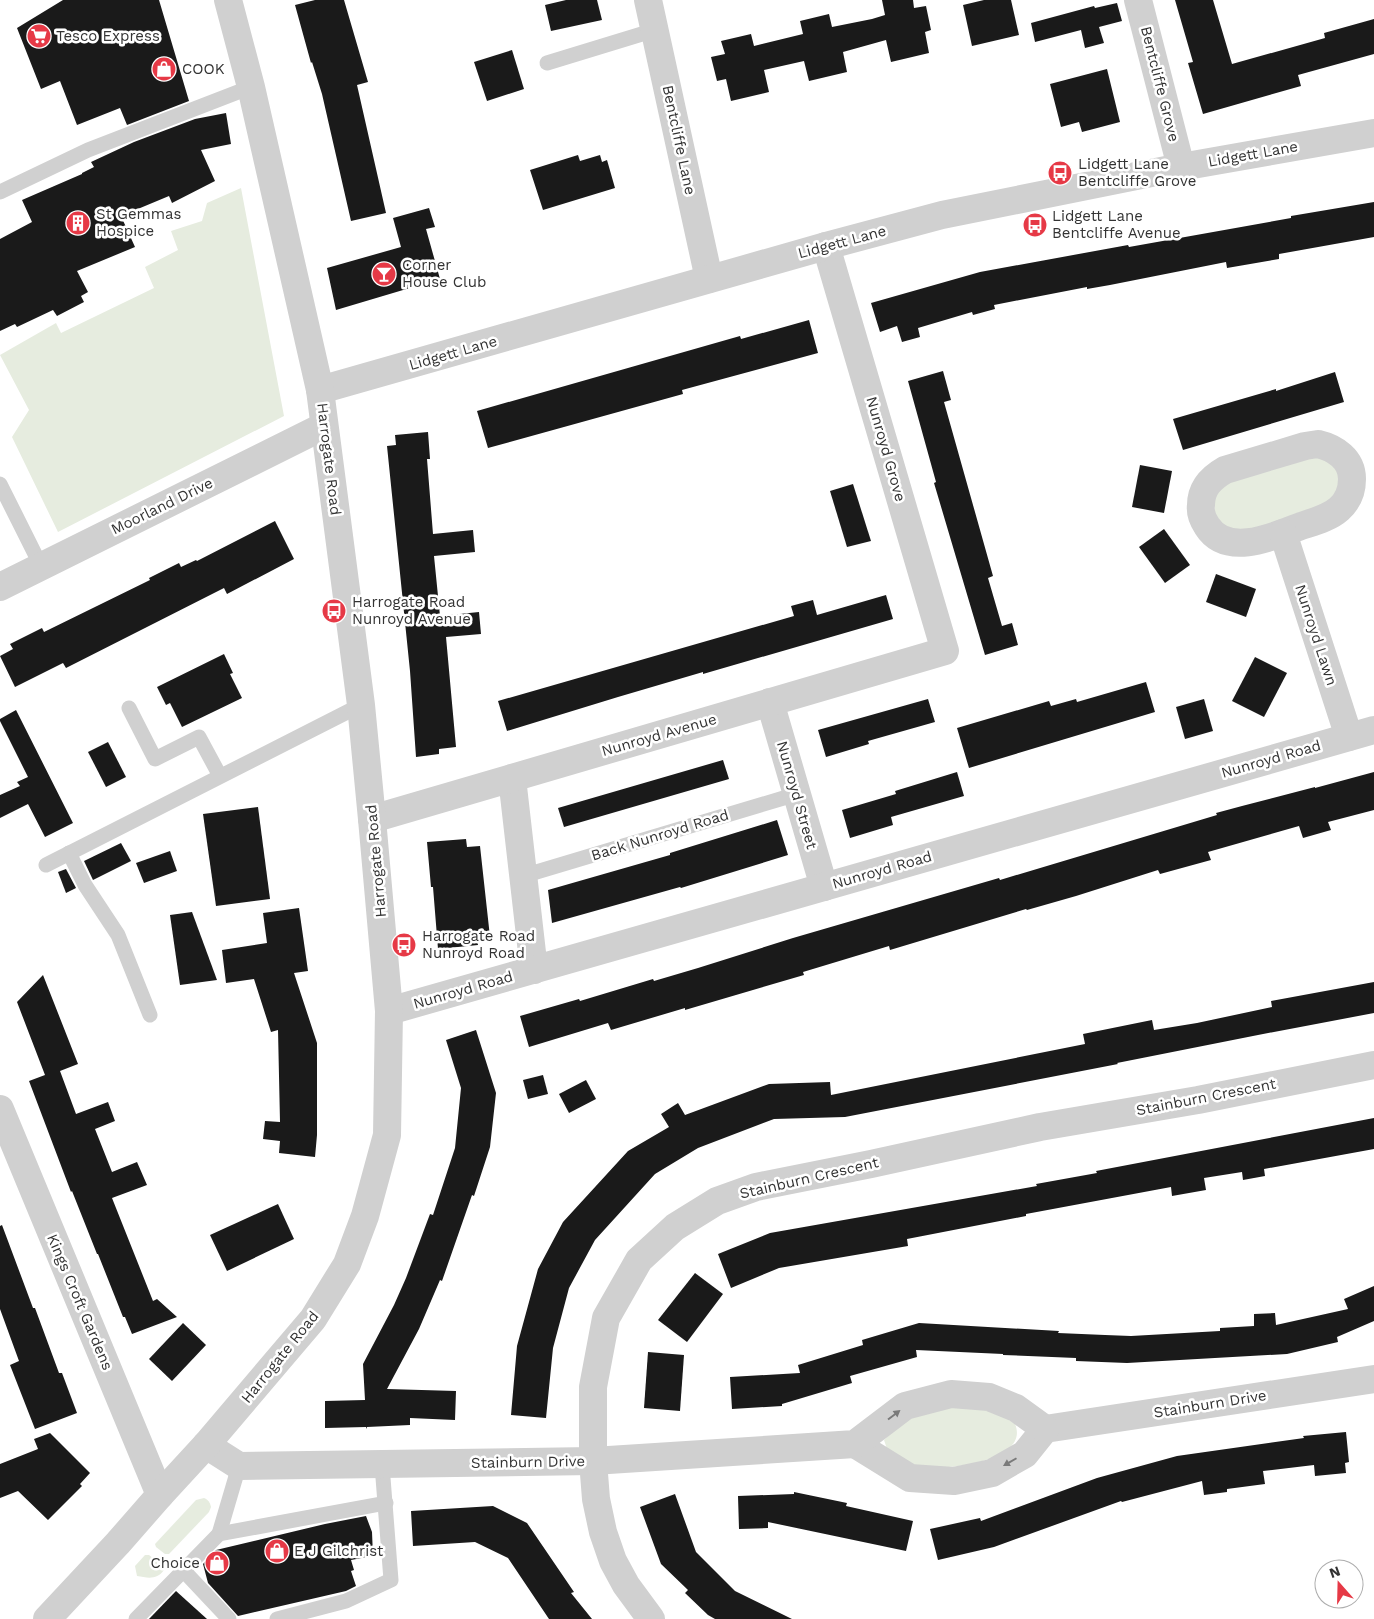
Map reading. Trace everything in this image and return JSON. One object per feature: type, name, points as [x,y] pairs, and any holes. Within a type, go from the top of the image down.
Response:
[{"type":"street","name":"Harrogate Road","points":[[48,1619],[206,1445],[314,1319],[347,1264],[365,1216],[387,1135],[389,1012],[372,818],[361,705],[320,390],[251,87],[228,0]]},
{"type":"street","name":"Bentcliffe Lane","points":[[648,0],[709,279]]},
{"type":"street","name":"Bentcliffe Grove","points":[[1138,0],[1181,167]]},
{"type":"street","name":"Lidgett Lane","points":[[320,390],[826,246],[942,216],[1181,167],[1374,133]]},
{"type":"street","name":"Nunroyd Grove","points":[[826,246],[945,651]]},
{"type":"street","name":"Moorland Drive","points":[[0,586],[324,426]]},
{"type":"street","points":[[1318,444],[1330,447],[1340,454],[1348,464],[1352,476],[1352,489],[1347,500],[1339,510],[1328,516],[1283,533],[1263,541],[1242,543],[1230,542],[1219,538],[1203,520],[1200,508],[1201,496],[1206,485],[1225,470],[1305,446],[1318,444]]},
{"type":"street","name":"Nunroyd Lawn","points":[[1283,533],[1361,733]]},
{"type":"street","name":"Nunroyd Avenue","points":[[372,818],[945,651]]},
{"type":"street","name":"Nunroyd Street","points":[[770,702],[824,887]]},
{"type":"street","name":"Nunroyd Road","points":[[389,1012],[1361,733]]},
{"type":"street","points":[[512,778],[534,970]]},
{"type":"street","name":"Stainburn Crescent","points":[[651,1619],[626,1585],[613,1561],[603,1532],[596,1498],[593,1461],[593,1387],[606,1318],[639,1260],[674,1227],[717,1201],[756,1187],[1040,1127],[1198,1100],[1374,1065]]},
{"type":"street","name":"Kings Croft Gardens","points":[[0,1109],[160,1494]]},
{"type":"street","name":"Stainburn Drive","points":[[1045,1429],[1374,1379]]},
{"type":"street","points":[[951,1394],[989,1397],[1016,1408],[1045,1429],[1025,1454],[992,1473],[954,1481],[910,1478],[855,1444],[905,1406],[951,1394]]},
{"type":"street","name":"Stainburn Drive","points":[[238,1466],[593,1461],[855,1444]]},
{"type":"street","points":[[206,1445],[238,1466]]},
{"type":"lane","points":[[547,63],[654,30]]},
{"type":"lane","points":[[0,192],[88,150],[251,87]]},
{"type":"lane","points":[[0,484],[41,566]]},
{"type":"lane","points":[[46,865],[361,705]]},
{"type":"lane","points":[[129,708],[155,759],[199,736],[220,776]]},
{"type":"lane","name":"Back Nunroyd Road","points":[[523,876],[797,794]]},
{"type":"lane","points":[[69,853],[85,885],[118,935],[150,1015]]},
{"type":"lane","points":[[277,1619],[346,1601],[391,1580],[382,1464]]},
{"type":"lane","points":[[136,1619],[219,1534],[238,1466]]},
{"type":"lane","points":[[219,1534],[386,1503]]},
{"type":"lane","points":[[183,1570],[229,1619]]},
{"type":"shaded area","points":[[241,188],[284,416],[58,532],[12,437],[29,410],[0,355],[56,323],[61,333],[154,288],[145,267],[178,250],[171,231],[202,221],[207,203]]},
{"type":"shaded area","points":[[1309,457],[1327,458],[1343,478],[1334,503],[1252,531],[1226,529],[1215,516],[1214,498],[1224,483]]},
{"type":"shaded area","points":[[953,1406],[986,1409],[1007,1418],[1015,1424],[1016,1437],[1010,1447],[998,1455],[982,1461],[964,1465],[931,1468],[916,1466],[888,1452],[884,1440],[904,1420]]},
{"type":"shaded area","points":[[204,1498],[210,1504],[209,1512],[169,1554],[165,1554],[156,1547],[155,1544],[196,1500]]},
{"type":"shaded area","points":[[145,1555],[149,1555],[163,1566],[164,1570],[152,1578],[137,1576],[135,1566]]},
{"type":"building","points":[[63,0],[159,0],[189,101],[127,125],[120,108],[77,125],[60,81],[41,89],[17,28]]},
{"type":"building","points":[[315,0],[344,0],[368,82],[357,85],[386,213],[351,221],[322,94],[311,63],[295,5]]},
{"type":"building","points":[[566,0],[597,0],[602,20],[551,31],[545,5]]},
{"type":"building","points":[[882,0],[913,0],[914,8],[926,6],[931,30],[925,32],[929,53],[891,62],[886,40],[843,52],[847,72],[809,81],[804,61],[764,70],[769,92],[731,101],[726,79],[717,81],[711,57],[725,54],[721,41],[751,34],[754,46],[803,34],[800,21],[829,14],[832,27],[872,19],[885,15]]},
{"type":"building","points":[[984,0],[1011,0],[1019,35],[972,46],[963,5]]},
{"type":"building","points":[[1175,0],[1213,0],[1232,64],[1325,38],[1324,33],[1374,19],[1374,54],[1298,75],[1301,86],[1203,114],[1188,63],[1193,62]]},
{"type":"building","points":[[1117,3],[1122,21],[1099,27],[1104,43],[1085,48],[1081,30],[1035,42],[1031,23],[1094,6],[1095,8]]},
{"type":"building","points":[[512,50],[524,89],[487,101],[474,62]]},
{"type":"building","points":[[1107,69],[1120,122],[1082,132],[1079,122],[1061,127],[1050,84]]},
{"type":"building","name":"St Gemmas Hospice","points":[[226,113],[231,144],[201,150],[215,181],[172,203],[169,196],[121,216],[135,247],[77,271],[88,292],[81,296],[84,302],[57,316],[53,310],[17,327],[15,324],[0,331],[0,239],[32,222],[22,200],[82,174],[94,167],[91,162],[134,142],[195,119]]},
{"type":"building","points":[[578,155],[580,161],[600,155],[602,162],[607,160],[615,188],[543,210],[530,170]]},
{"type":"building","points":[[1374,202],[1374,237],[1279,254],[1279,259],[1227,268],[1226,262],[994,305],[995,309],[973,315],[972,312],[918,328],[920,337],[902,342],[897,326],[880,332],[871,303],[980,272]]},
{"type":"building","name":"Corner House Club","points":[[429,208],[435,227],[426,229],[440,279],[336,310],[327,268],[401,247],[393,218]]},
{"type":"building","points":[[809,320],[818,353],[682,390],[683,394],[488,448],[477,411],[740,336],[741,339]]},
{"type":"building","points":[[943,371],[951,400],[944,402],[993,576],[988,578],[1002,626],[1012,623],[1018,645],[985,655],[934,483],[936,482],[908,381]]},
{"type":"building","points":[[1335,372],[1344,402],[1183,450],[1173,419],[1276,389],[1276,391]]},
{"type":"building","points":[[428,432],[430,459],[427,459],[433,534],[473,530],[475,552],[434,556],[440,616],[479,612],[481,634],[446,637],[456,747],[439,749],[439,754],[416,757],[410,671],[387,446],[396,445],[395,435]]},
{"type":"building","points":[[1140,465],[1172,471],[1164,513],[1132,507]]},
{"type":"building","points":[[853,484],[871,541],[847,547],[830,491]]},
{"type":"building","points":[[275,521],[294,559],[227,594],[224,588],[66,668],[63,663],[15,687],[0,656],[13,649],[10,644],[42,628],[44,632],[150,580],[149,578],[179,563],[181,567],[197,561]]},
{"type":"building","points":[[1164,529],[1190,565],[1165,583],[1139,547]]},
{"type":"building","points":[[1216,574],[1256,589],[1246,617],[1206,602]]},
{"type":"building","points":[[886,595],[893,619],[703,674],[703,672],[507,731],[498,701],[794,616],[791,606],[813,600],[817,615]]},
{"type":"building","points":[[224,654],[233,673],[230,674],[242,698],[182,727],[170,703],[166,705],[157,687]]},
{"type":"building","points":[[1255,657],[1287,673],[1264,717],[1232,701]]},
{"type":"building","points":[[1146,682],[1155,712],[969,768],[957,728],[1049,701],[1051,706],[1076,699],[1077,702]]},
{"type":"building","points":[[928,699],[935,722],[868,741],[869,744],[826,757],[818,730]]},
{"type":"building","points":[[1204,699],[1213,731],[1185,739],[1176,707]]},
{"type":"building","points":[[16,710],[73,823],[45,837],[28,804],[0,818],[0,795],[20,786],[17,782],[28,777],[0,721],[0,719]]},
{"type":"building","points":[[108,742],[126,777],[106,787],[88,752]]},
{"type":"building","points":[[723,760],[729,779],[564,827],[558,808]]},
{"type":"building","points":[[957,772],[964,796],[891,817],[893,825],[850,838],[842,810],[896,794],[895,791]]},
{"type":"building","points":[[1374,772],[1374,810],[1328,822],[1331,830],[1303,838],[1299,826],[1208,852],[1211,860],[1160,874],[1158,870],[890,950],[889,946],[803,972],[804,975],[685,1010],[685,1008],[611,1030],[608,1023],[529,1047],[520,1016],[579,999],[580,1001],[653,979],[654,981],[793,938],[999,878],[1000,880],[1217,815],[1216,813]]},
{"type":"building","points":[[258,807],[270,899],[216,906],[203,814]]},
{"type":"building","points":[[777,820],[788,855],[681,888],[552,923],[548,890],[670,855],[670,853]]},
{"type":"building","points":[[466,839],[467,847],[480,846],[490,937],[477,939],[478,945],[438,949],[427,842]]},
{"type":"building","points":[[121,843],[131,861],[93,880],[84,861]]},
{"type":"building","points":[[170,851],[177,871],[144,883],[136,863]]},
{"type":"building","points":[[66,869],[76,888],[66,893],[58,872]]},
{"type":"building","points":[[299,908],[308,971],[294,973],[317,1043],[317,1135],[315,1157],[279,1153],[280,1141],[263,1139],[265,1121],[280,1122],[278,1030],[271,1032],[254,979],[226,983],[222,950],[267,943],[263,913]]},
{"type":"building","points":[[192,912],[217,980],[180,985],[170,915]]},
{"type":"building","points":[[43,975],[78,1064],[60,1071],[76,1114],[108,1102],[115,1121],[95,1129],[112,1172],[137,1162],[147,1185],[112,1198],[153,1301],[157,1299],[177,1317],[132,1334],[125,1317],[123,1317],[71,1192],[29,1081],[45,1075],[17,1002]]},
{"type":"building","points":[[1374,982],[1374,1013],[845,1117],[774,1119],[698,1148],[655,1174],[595,1240],[569,1288],[553,1348],[546,1418],[511,1415],[517,1346],[538,1269],[563,1222],[628,1151],[669,1127],[661,1114],[678,1103],[685,1115],[769,1084],[830,1082],[831,1095],[1085,1044],[1083,1034],[1152,1020],[1154,1030],[1197,1023],[1272,1007],[1271,1001]]},
{"type":"building","points":[[476,1030],[496,1093],[490,1147],[442,1281],[440,1280],[419,1329],[387,1389],[456,1391],[455,1420],[410,1418],[410,1425],[367,1427],[366,1429],[366,1427],[325,1428],[325,1401],[365,1400],[363,1364],[394,1305],[430,1214],[433,1215],[455,1148],[461,1088],[446,1040]]},
{"type":"building","points":[[543,1075],[548,1094],[528,1099],[523,1080]]},
{"type":"building","points":[[586,1080],[596,1099],[569,1113],[559,1094]]},
{"type":"building","points":[[1374,1118],[1374,1149],[1264,1169],[1265,1176],[1243,1180],[1242,1172],[1204,1178],[1206,1190],[1172,1196],[1171,1187],[1026,1214],[1026,1216],[907,1239],[908,1246],[779,1268],[731,1288],[718,1254],[770,1233],[1037,1186],[1036,1184],[1097,1173],[1096,1171]]},
{"type":"building","points":[[278,1204],[294,1239],[227,1271],[210,1235]]},
{"type":"building","points":[[2,1225],[33,1308],[35,1308],[59,1373],[62,1373],[77,1413],[35,1429],[10,1365],[19,1361],[0,1309],[0,1226]]},
{"type":"building","points":[[695,1273],[723,1294],[687,1342],[658,1320]]},
{"type":"building","points":[[1374,1286],[1374,1321],[1337,1337],[1338,1342],[1287,1354],[1127,1363],[1076,1361],[1076,1358],[916,1350],[917,1357],[850,1376],[852,1383],[782,1404],[782,1406],[732,1409],[730,1377],[800,1373],[798,1365],[863,1345],[862,1340],[919,1323],[1131,1336],[1220,1331],[1220,1328],[1254,1326],[1254,1314],[1275,1313],[1276,1325],[1348,1309],[1344,1299]]},
{"type":"building","points":[[183,1323],[206,1345],[172,1381],[149,1359]]},
{"type":"building","points":[[648,1352],[684,1355],[680,1411],[644,1408]]},
{"type":"building","points":[[1346,1432],[1349,1462],[1345,1463],[1346,1473],[1315,1476],[1314,1465],[1263,1471],[1265,1484],[1227,1489],[1227,1492],[1204,1495],[1202,1481],[1121,1501],[994,1547],[938,1560],[930,1529],[980,1518],[981,1521],[1097,1478],[1177,1456],[1304,1438],[1303,1436]]},
{"type":"building","points":[[50,1433],[90,1473],[80,1484],[82,1486],[48,1520],[18,1491],[0,1498],[0,1464],[38,1449],[34,1439]]},
{"type":"building","points":[[794,1492],[847,1503],[846,1506],[913,1521],[906,1551],[768,1522],[768,1528],[739,1529],[738,1496],[794,1494]]},
{"type":"building","points":[[675,1494],[696,1552],[735,1591],[792,1619],[715,1619],[708,1615],[685,1593],[688,1590],[661,1564],[640,1507]]},
{"type":"building","points":[[493,1506],[527,1523],[574,1592],[571,1593],[592,1619],[549,1619],[508,1558],[475,1542],[413,1546],[411,1511]]},
{"type":"building","points":[[366,1516],[372,1532],[373,1556],[351,1560],[354,1570],[351,1571],[356,1586],[346,1591],[238,1616],[208,1583],[203,1564],[216,1550]]},
{"type":"building","points":[[176,1591],[207,1619],[149,1619]]},
{"type":"place","name":"Tesco Express","points":[[39,36]]},
{"type":"place","name":"COOK","points":[[164,69]]},
{"type":"place","name":"Lidgett Lane Bentcliffe Grove","points":[[1060,173]]},
{"type":"place","name":"St Gemmas Hospice","points":[[78,223]]},
{"type":"place","name":"Lidgett Lane Bentcliffe Avenue","points":[[1035,225]]},
{"type":"place","name":"Corner House Club","points":[[384,274]]},
{"type":"place","name":"Harrogate Road Nunroyd Avenue","points":[[334,611]]},
{"type":"place","name":"Harrogate Road Nunroyd Road","points":[[404,945]]},
{"type":"place","name":"E J Gilchrist","points":[[277,1551]]},
{"type":"place","name":"Choice","points":[[217,1563]]}]
